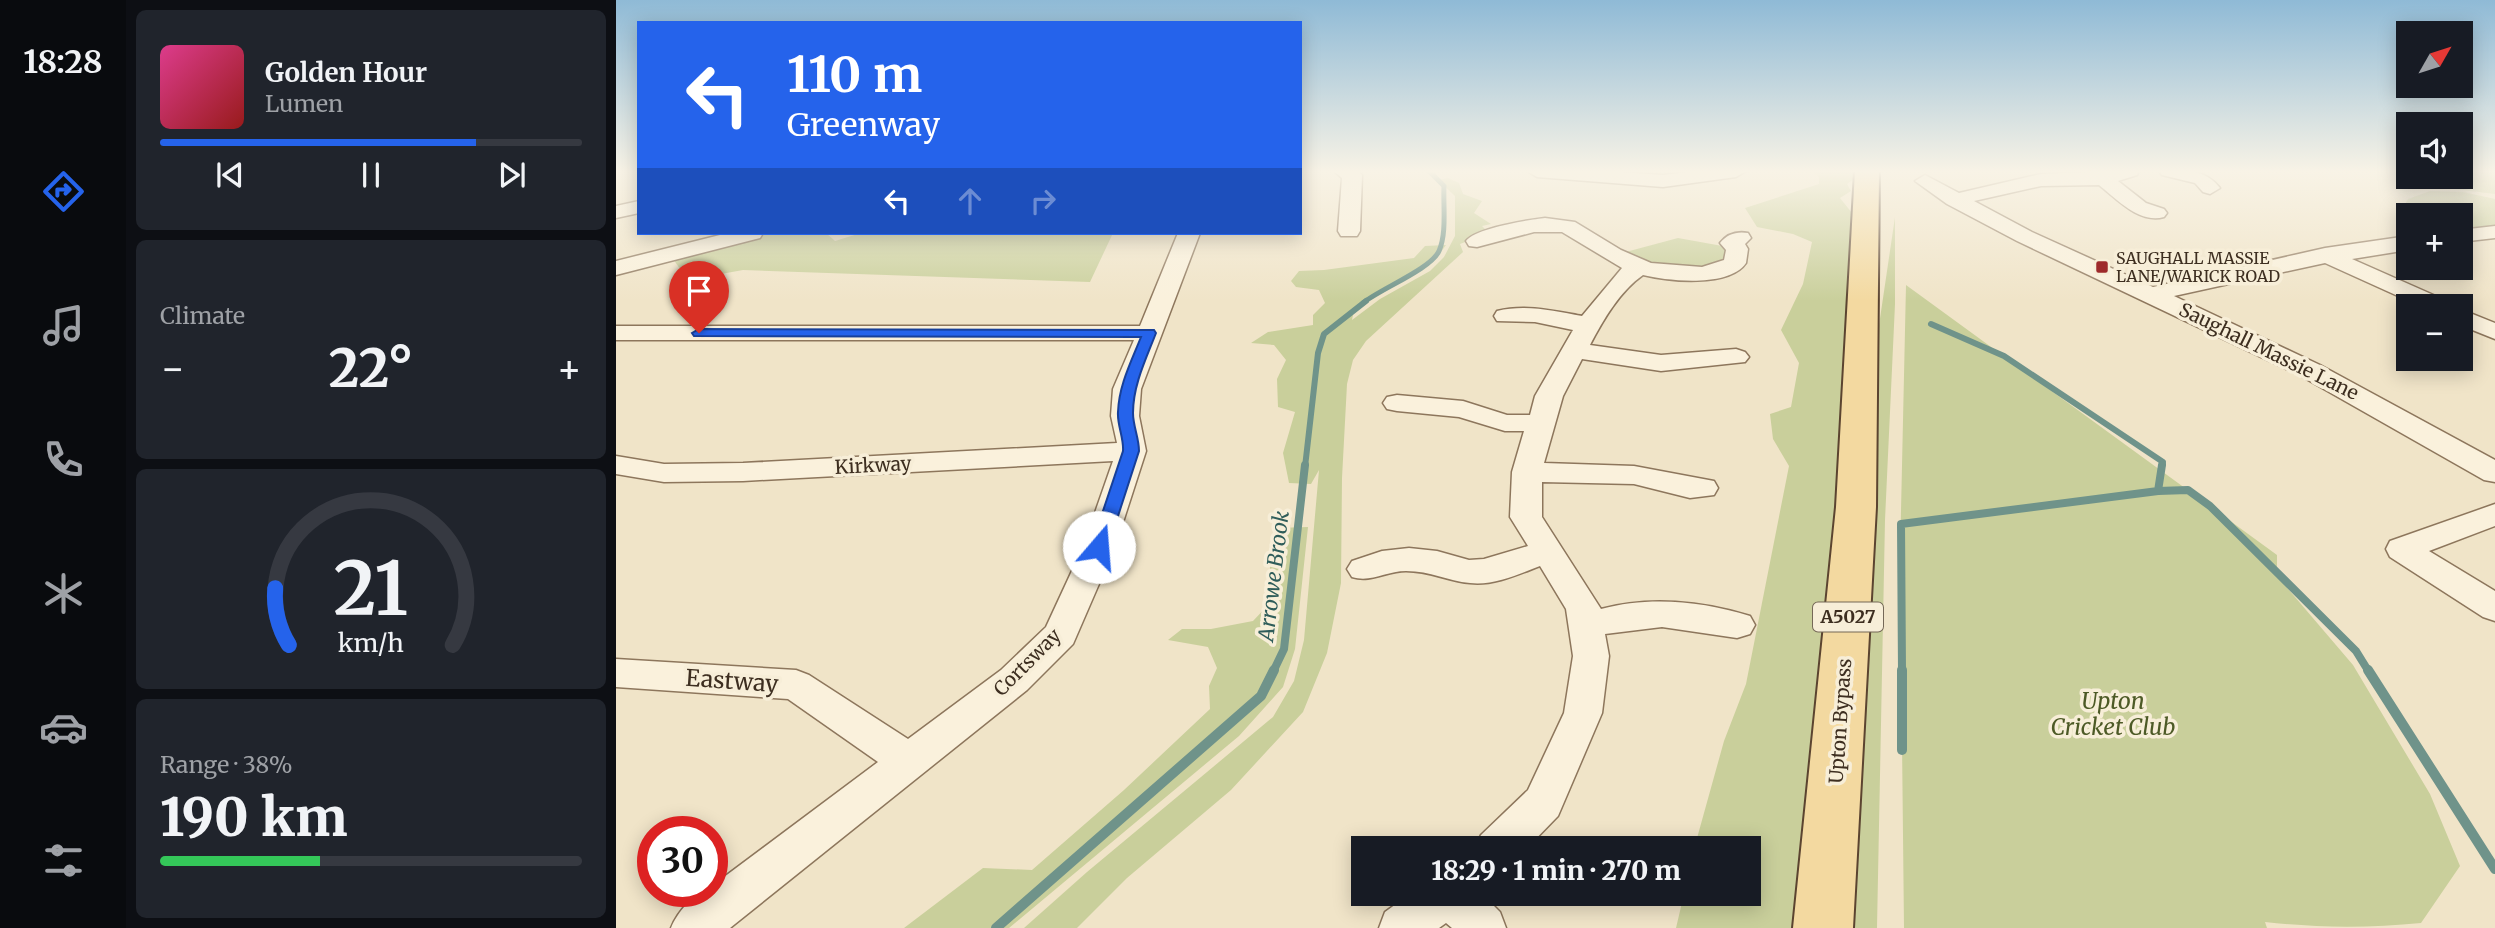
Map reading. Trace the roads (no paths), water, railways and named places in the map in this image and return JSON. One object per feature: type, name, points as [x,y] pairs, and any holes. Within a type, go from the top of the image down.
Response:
[{"type":"main road","name":"Upton Bypass","points":[[1822,928],[1856,507],[1866,214]]},
{"type":"main road","name":"Upton Bypass","points":[[1864,305],[1883,214]]},
{"type":"street","points":[[1349,231],[1350,214]]},
{"type":"street","name":"Saughall Massie Lane","points":[[1981,214],[2033,242],[2352,391],[2495,473]]},
{"type":"street","points":[[1477,241],[1533,226],[1559,224],[1569,226],[1639,267],[1702,275],[1735,263],[1737,249],[1731,243],[1740,238]]},
{"type":"street","points":[[2473,234],[2494,232]]},
{"type":"street","points":[[616,268],[744,235]]},
{"type":"street","name":"Cortsway","points":[[694,928],[1014,680],[1060,635],[1099,547],[1131,451],[1125,416],[1127,389],[1188,235]]},
{"type":"street","points":[[2151,295],[2239,271],[2396,245]]},
{"type":"street","points":[[2325,255],[2412,294]]},
{"type":"street","points":[[1509,836],[1543,803],[1583,713],[1591,656],[1583,608],[1526,517],[1527,472],[1549,396],[1581,337],[1625,277],[1639,267]]},
{"type":"street","points":[[1506,316],[1535,315],[1581,337],[1661,363],[1736,357]]},
{"type":"street","points":[[2473,322],[2495,331]]},
{"type":"street","points":[[616,333],[1149,333]]},
{"type":"street","points":[[1397,404],[1464,409],[1505,423],[1541,423]]},
{"type":"street","name":"Kirkway","points":[[616,465],[664,472],[743,472],[1131,451]]},
{"type":"street","points":[[1527,472],[1683,478]]},
{"type":"street","points":[[2495,514],[2402,550],[2495,608]]},
{"type":"street","points":[[1384,536],[1396,553],[1411,561]]},
{"type":"street","points":[[1364,569],[1386,559],[1438,562],[1470,572],[1506,567],[1546,551]]},
{"type":"street","points":[[1587,626],[1623,615],[1675,614],[1737,625]]},
{"type":"street","name":"Eastway","points":[[616,673],[796,685],[909,761]]},
{"type":"street","points":[[1402,928],[1432,906]]},
{"type":"street","points":[[1461,906],[1483,928]]},
{"type":"waterway","name":"Arrowe Brook","points":[[1363,303],[1416,272],[1434,258],[1441,244],[1444,214]]},
{"type":"waterway","name":"Arrowe Brook","points":[[1305,467],[1318,353],[1324,334],[1366,301]]},
{"type":"waterway","points":[[1931,324],[2004,356],[2163,462],[2162,467]]},
{"type":"waterway","name":"Arrowe Brook","points":[[1273,672],[1284,649],[1305,465]]},
{"type":"waterway","points":[[2158,491],[2162,465]]},
{"type":"waterway","points":[[2158,491],[2188,490],[2210,506],[2356,651],[2369,672]]},
{"type":"waterway","points":[[1902,672],[1901,524],[2158,491]]},
{"type":"waterway","points":[[2368,670],[2495,869]]},
{"type":"waterway","name":"Arrowe Brook","points":[[996,928],[1261,696],[1273,672]]},
{"type":"waterway","points":[[1902,672],[1902,750]]},
{"type":"place","name":"SAUGHALL MASSIE LANE/WARICK ROAD","points":[[2102,267]]},
{"type":"park label","name":"Upton Cricket Club","points":[[2113,714]]}]
